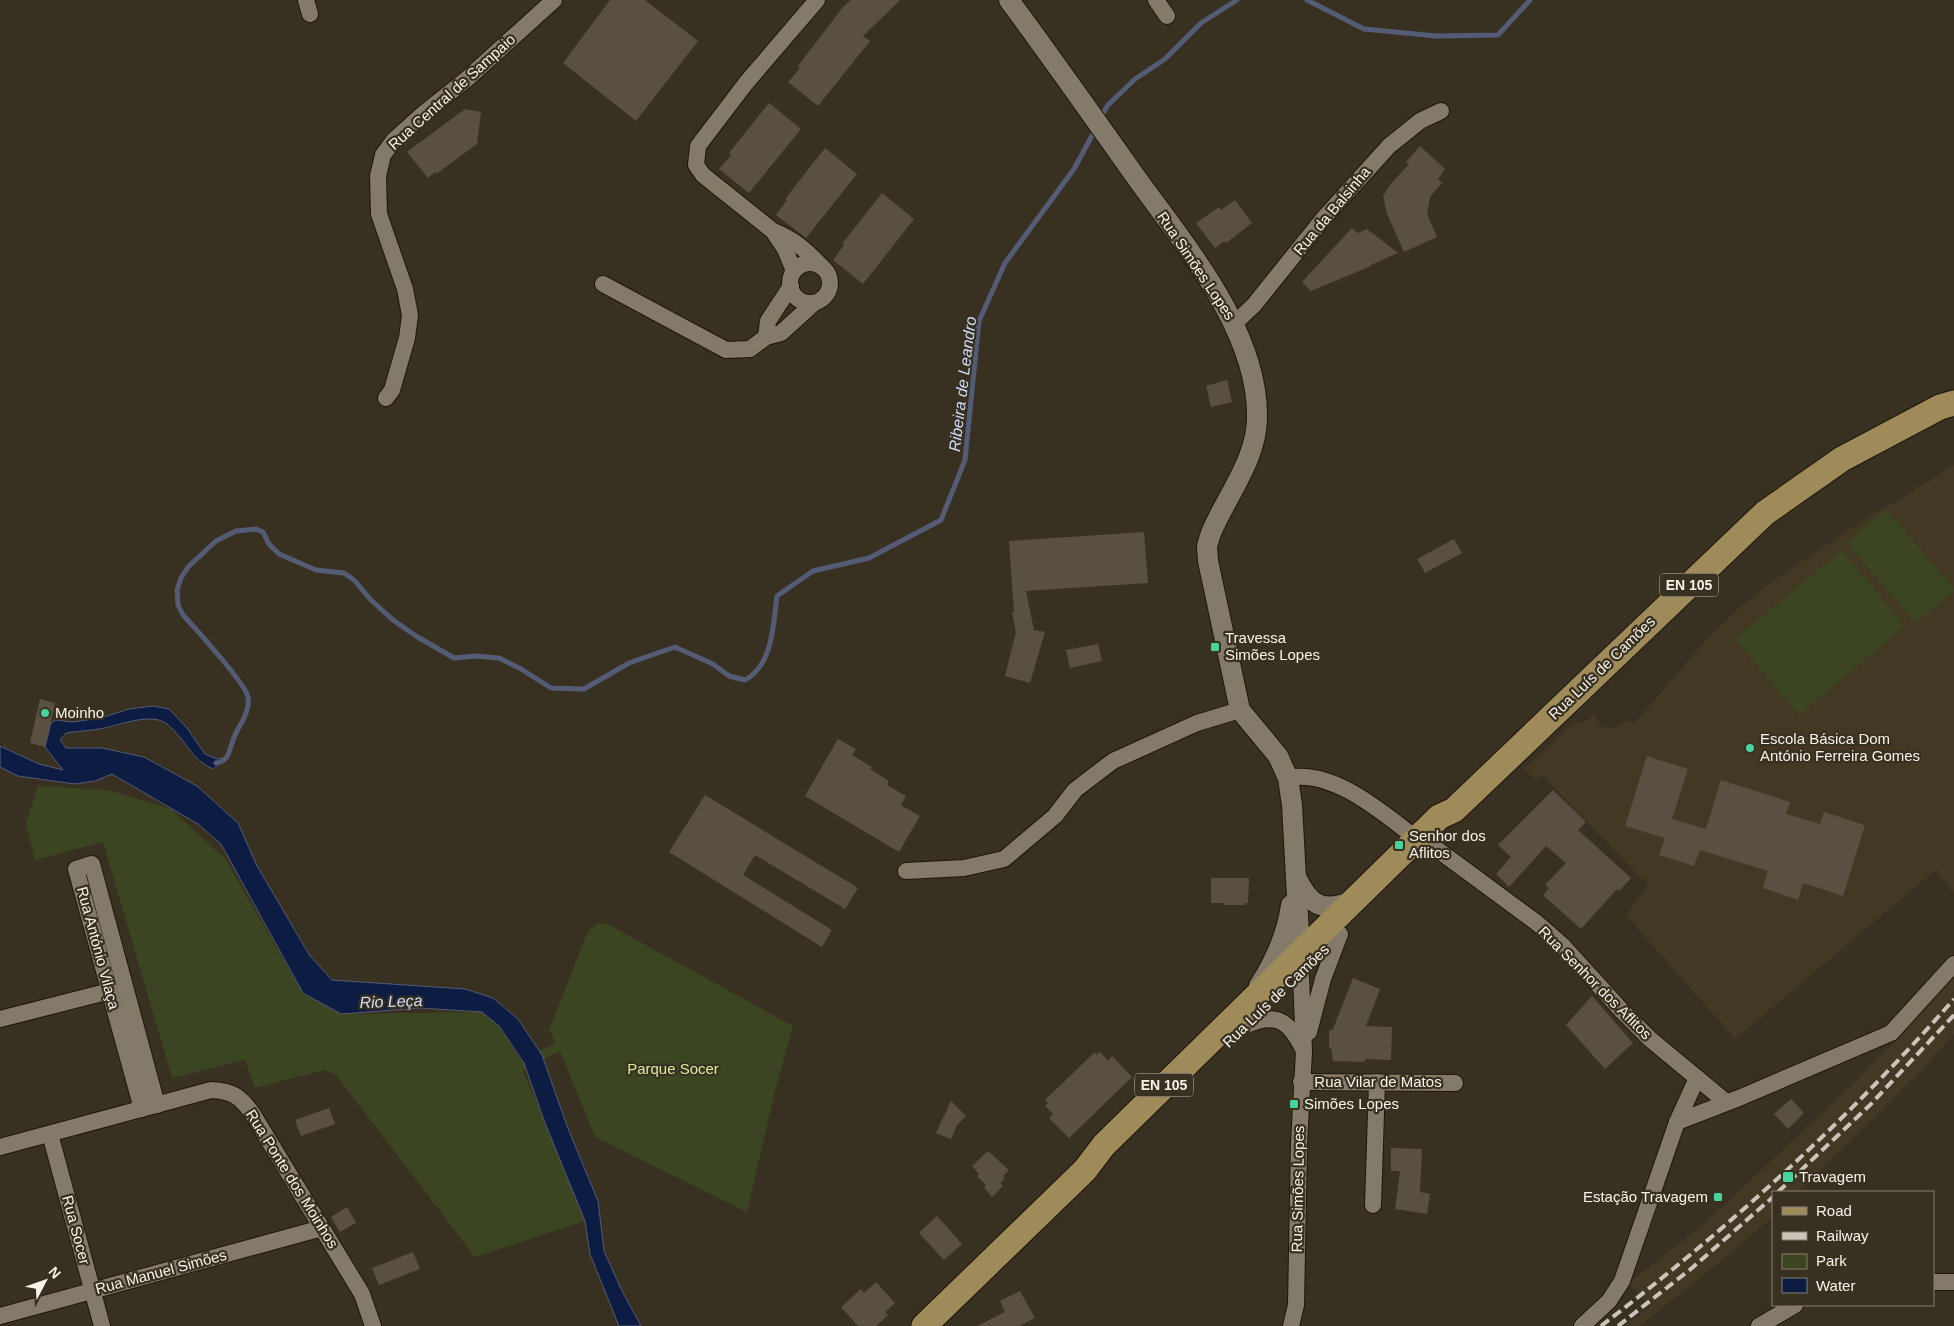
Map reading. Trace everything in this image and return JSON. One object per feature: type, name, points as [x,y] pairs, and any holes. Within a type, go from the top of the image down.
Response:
[{"type":"main road","name":"Rua Luís de Camões","points":[[924,1326],[1085,1170],[1104,1145],[1304,960],[1439,817],[1454,810],[1765,514],[1842,459],[1940,407],[1954,402]]},
{"type":"main road","name":"Rua Luís de Camões","points":[[1304,960],[1352,901],[1419,838]]},
{"type":"main road","name":"Rua Luís de Camões","points":[[1085,1170],[1112,1154],[1247,1014]]},
{"type":"street","name":"Rua Central de Sampaio","points":[[386,398],[392,390],[407,338],[410,315],[405,290],[379,214],[378,176],[384,155],[394,140],[468,78],[554,0]]},
{"type":"street","points":[[603,284],[726,350],[750,349],[766,337],[782,333],[829,291],[830,278],[810,254],[787,236],[774,231],[703,175],[696,165],[698,146],[746,83],[816,0]]},
{"type":"street","name":"Rua Simões Lopes","points":[[1009,0],[1199,266],[1235,323],[1244,346],[1256,395],[1258,416],[1256,434],[1250,455],[1217,519],[1207,546],[1208,562],[1240,710],[1278,756],[1288,778],[1292,805],[1304,960],[1304,1051],[1301,1082],[1296,1304],[1291,1326]]},
{"type":"street","points":[[1156,0],[1167,16]]},
{"type":"street","name":"Rua da Balsinha","points":[[1235,323],[1254,305],[1324,218],[1389,146],[1420,121],[1440,111]]},
{"type":"street","points":[[774,231],[784,249],[796,297],[802,301],[814,303]]},
{"type":"street","points":[[766,337],[768,321],[804,264],[816,264],[822,267]]},
{"type":"street","points":[[906,871],[964,868],[1004,859],[1055,816],[1075,790],[1113,761],[1197,723],[1240,710]]},
{"type":"street","name":"Rua Senhor dos Aflitos","points":[[1288,778],[1298,776],[1342,787],[1374,806],[1537,923],[1562,945],[1622,1012],[1650,1039],[1726,1102]]},
{"type":"street","name":"Rua Simões Lopes","points":[[1112,1154],[1155,1104],[1411,854],[1419,838]]},
{"type":"street","name":"Rua António Vilaça","points":[[92,864],[150,1107],[110,991],[76,869],[92,864]]},
{"type":"street","name":"Rua Simões Lopes","points":[[1296,876],[1310,899],[1322,906],[1336,908],[1352,901]]},
{"type":"street","name":"Rua Simões Lopes","points":[[1247,1014],[1280,947],[1289,919],[1296,876]]},
{"type":"street","name":"Rua Simões Lopes","points":[[1304,960],[1323,979],[1304,1051]]},
{"type":"street","points":[[1677,1122],[1891,1033],[1954,964]]},
{"type":"street","points":[[0,1019],[110,991]]},
{"type":"street","points":[[1247,1014],[1288,1025],[1296,1035],[1304,1051]]},
{"type":"street","points":[[1582,1326],[1609,1301],[1622,1282],[1677,1122],[1697,1078]]},
{"type":"street","name":"Rua Vilar de Matos","points":[[1301,1082],[1455,1083]]},
{"type":"street","points":[[1373,1204],[1377,1082]]},
{"type":"street","name":"Rua Ponte dos Moinhos","points":[[0,1147],[211,1090],[227,1091],[242,1100],[322,1228],[362,1294],[373,1326]]},
{"type":"street","name":"Rua Socer","points":[[50,1134],[102,1326]]},
{"type":"street","name":"Rua Manuel Simões","points":[[0,1316],[322,1228]]},
{"type":"street","points":[[1934,1282],[1954,1282]]},
{"type":"street","points":[[1759,1326],[1793,1306]]},
{"type":"shaded area","name":"Escola Básica Dom António Ferreira Gomes","points":[[1954,465],[1954,893],[1936,870],[1735,1039],[1626,915],[1648,885],[1542,775],[1536,780],[1524,769],[1572,725],[1588,720],[1593,714],[1602,727],[1615,728],[1627,721],[1635,723],[1706,640],[1740,607],[1770,583],[1880,509],[1892,504]]},
{"type":"shaded area","points":[[1954,976],[1954,1034],[1920,1072],[1799,1191],[1772,1191],[1772,1218],[1640,1326],[1628,1326],[1627,1324],[1650,1307],[1629,1283],[1704,1224],[1897,1040]]},
{"type":"green space","points":[[1886,509],[1954,589],[1916,624],[1847,543]]},
{"type":"green space","points":[[1842,550],[1905,626],[1799,715],[1735,639]]},
{"type":"green space","name":"Parque Socer","points":[[38,786],[108,790],[171,809],[226,860],[303,994],[341,1014],[482,1012],[499,1026],[520,1060],[556,1043],[549,1030],[588,931],[597,924],[606,923],[793,1026],[774,1095],[747,1212],[595,1137],[560,1051],[523,1070],[585,1221],[475,1257],[336,1075],[325,1070],[255,1088],[245,1060],[172,1078],[103,842],[35,860],[26,824]]},
{"type":"water","name":"Rio Leça","points":[[153,706],[169,709],[187,728],[205,754],[217,759],[228,757],[213,769],[205,765],[167,724],[153,719],[136,720],[99,729],[66,733],[60,740],[66,748],[102,748],[144,757],[197,786],[238,823],[257,866],[310,956],[332,980],[465,989],[493,998],[518,1019],[542,1055],[567,1126],[598,1201],[604,1251],[622,1291],[641,1326],[619,1326],[590,1254],[585,1221],[545,1123],[524,1063],[499,1026],[482,1012],[420,1008],[341,1014],[303,993],[221,844],[198,824],[112,774],[95,781],[75,784],[18,776],[0,767],[0,746],[39,764],[63,770],[45,747],[51,723],[56,720],[72,722],[101,718],[129,709]]},
{"type":"building","points":[[610,0],[645,0],[698,41],[636,121],[563,63]]},
{"type":"building","points":[[851,0],[900,0],[863,36],[870,41],[818,106],[788,82],[843,7]]},
{"type":"building","points":[[769,103],[801,129],[749,193],[719,169],[731,155],[729,153]]},
{"type":"building","points":[[465,109],[481,112],[477,144],[428,178],[407,152]]},
{"type":"building","points":[[1420,146],[1445,169],[1438,179],[1442,183],[1430,197],[1427,214],[1437,237],[1404,252],[1387,214],[1383,196],[1409,164],[1406,162]]},
{"type":"building","points":[[825,148],[857,174],[806,238],[776,215],[787,200],[785,199]]},
{"type":"building","points":[[882,193],[914,219],[863,284],[833,260],[844,245],[842,244]]},
{"type":"building","points":[[1235,200],[1252,223],[1226,243],[1224,241],[1215,248],[1196,223],[1219,207],[1221,210]]},
{"type":"building","points":[[1352,228],[1358,233],[1367,229],[1398,253],[1311,291],[1302,282]]},
{"type":"building","points":[[1227,380],[1232,402],[1211,407],[1206,386]]},
{"type":"building","points":[[1144,532],[1148,583],[1026,591],[1034,630],[1045,632],[1030,683],[1005,676],[1016,632],[1012,612],[1014,612],[1009,541]]},
{"type":"building","points":[[1454,539],[1462,553],[1425,573],[1417,559]]},
{"type":"building","points":[[1098,644],[1102,661],[1070,668],[1066,650]]},
{"type":"building","name":"Moinho","points":[[40,699],[55,703],[45,747],[30,743]]},
{"type":"building","points":[[838,739],[856,749],[852,755],[872,767],[870,769],[889,781],[887,785],[906,796],[901,805],[920,816],[899,852],[805,796]]},
{"type":"building","points":[[1647,756],[1688,769],[1672,819],[1706,829],[1721,780],[1790,802],[1786,814],[1820,824],[1824,812],[1865,825],[1843,896],[1803,883],[1798,900],[1763,888],[1768,871],[1700,850],[1694,866],[1659,855],[1665,838],[1625,826]]},
{"type":"building","points":[[1553,790],[1586,822],[1578,830],[1631,878],[1619,891],[1617,889],[1581,929],[1543,895],[1549,888],[1545,885],[1566,863],[1546,846],[1509,887],[1496,874],[1511,857],[1498,845]]},
{"type":"building","points":[[705,795],[858,888],[845,909],[755,855],[743,875],[832,930],[822,947],[669,852]]},
{"type":"building","points":[[1211,878],[1249,878],[1248,903],[1245,903],[1245,905],[1224,905],[1224,903],[1211,903]]},
{"type":"building","points":[[1353,978],[1380,989],[1366,1026],[1392,1027],[1391,1060],[1365,1059],[1365,1062],[1333,1061],[1331,1048],[1329,1048],[1329,1031],[1333,1029]]},
{"type":"building","points":[[1592,996],[1633,1043],[1605,1069],[1566,1025]]},
{"type":"building","points":[[1095,1052],[1097,1055],[1100,1052],[1108,1061],[1112,1056],[1132,1077],[1069,1138],[1049,1118],[1053,1114],[1045,1106],[1048,1103],[1045,1100]]},
{"type":"building","points":[[1791,1099],[1804,1113],[1788,1129],[1774,1114]]},
{"type":"building","points":[[951,1101],[966,1116],[957,1125],[951,1139],[936,1133]]},
{"type":"building","points":[[329,1108],[335,1124],[301,1136],[295,1120]]},
{"type":"building","points":[[1391,1148],[1422,1149],[1420,1192],[1430,1194],[1427,1214],[1395,1209],[1400,1171],[1391,1171]]},
{"type":"building","points":[[988,1151],[1009,1170],[1003,1176],[1005,1178],[1000,1183],[1003,1186],[992,1197],[984,1187],[986,1185],[977,1176],[979,1174],[972,1166]]},
{"type":"building","points":[[347,1207],[356,1223],[340,1232],[331,1217]]},
{"type":"building","points":[[937,1216],[962,1244],[944,1260],[919,1233]]},
{"type":"building","points":[[413,1252],[420,1269],[379,1285],[372,1268]]},
{"type":"building","points":[[876,1282],[895,1303],[885,1312],[888,1315],[876,1326],[858,1326],[841,1307],[861,1289],[864,1293]]},
{"type":"building","points":[[1020,1291],[1035,1318],[1020,1326],[977,1326],[1005,1312],[1000,1301]]},
{"type":"waterway","name":"Ribeira de Leandro","points":[[1101,118],[1107,106],[1135,79],[1165,59],[1201,23],[1237,0]]},
{"type":"waterway","name":"Ribeira de Leandro","points":[[1307,0],[1364,29],[1436,36],[1498,35],[1530,0]]},
{"type":"waterway","name":"Ribeira de Leandro","points":[[216,763],[224,760],[228,755],[235,735],[246,714],[248,697],[230,669],[183,615],[178,605],[177,590],[181,578],[188,567],[216,541],[236,531],[256,529],[263,532],[269,544],[279,554],[316,570],[344,573],[354,580],[371,600],[393,620],[454,658],[476,656],[499,658],[551,688],[584,689],[629,663],[675,647],[713,664],[729,676],[745,680],[761,665],[766,654],[770,643],[777,596],[813,571],[869,558],[941,520],[965,460],[979,321],[1005,263],[1074,169],[1096,128]]},
{"type":"railway","points":[[1601,1326],[1695,1251],[1786,1171],[1872,1087],[1954,999]]},
{"type":"railway","points":[[1779,1191],[1870,1105],[1954,1015]]},
{"type":"railway","points":[[1618,1326],[1692,1268],[1772,1198]]},
{"type":"place","name":"Travessa Simões Lopes","points":[[1215,647]]},
{"type":"place","name":"Moinho","points":[[45,713]]},
{"type":"place","name":"Escola Básica Dom António Ferreira Gomes","points":[[1750,748]]},
{"type":"place","name":"Senhor dos Aflitos","points":[[1399,845]]},
{"type":"place","name":"Simões Lopes","points":[[1294,1104]]},
{"type":"place","name":"Travagem","points":[[1788,1177]]},
{"type":"place","name":"Estação Travagem","points":[[1718,1197]]}]
